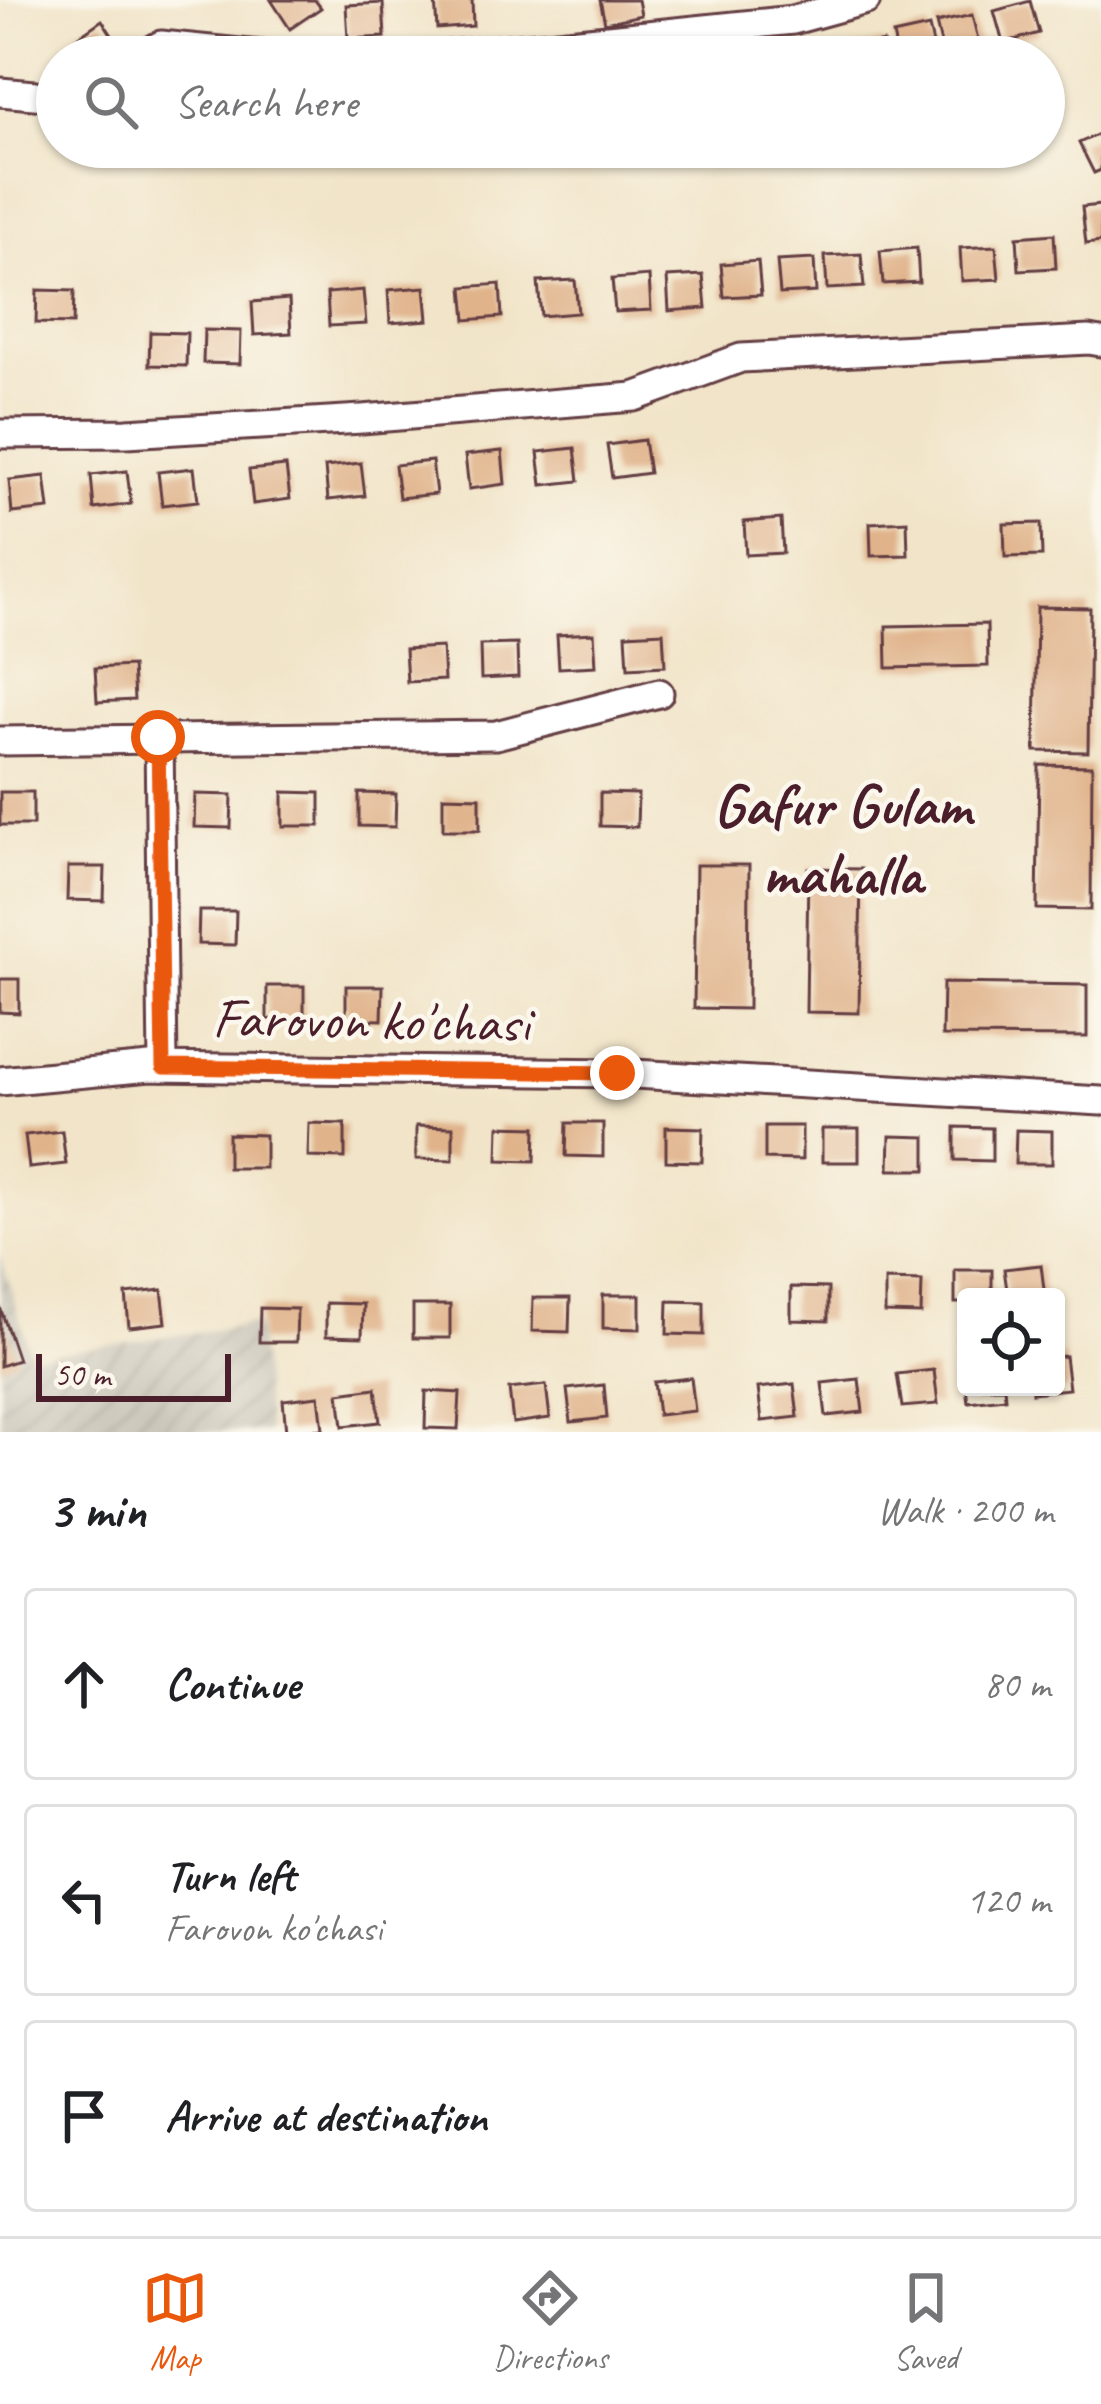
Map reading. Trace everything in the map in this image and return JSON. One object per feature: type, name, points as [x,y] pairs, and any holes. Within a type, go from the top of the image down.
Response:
[{"type":"street","points":[[582,36],[754,12],[793,20],[866,0]]},
{"type":"street","points":[[0,92],[36,95]]},
{"type":"street","points":[[0,434],[198,429],[634,397],[741,358],[1101,342]]},
{"type":"street","points":[[0,741],[496,735],[659,693]]},
{"type":"street","points":[[158,737],[163,1067]]},
{"type":"street","name":"Farovon ko'chasi","points":[[0,1081],[163,1067],[617,1073],[1101,1101]]},
{"type":"shaded area","points":[[0,1254],[31,1356],[257,1324],[268,1432],[0,1432]]},
{"type":"building","points":[[271,0],[315,0],[321,8],[290,29]]},
{"type":"building","points":[[435,0],[472,0],[473,26],[437,29]]},
{"type":"building","points":[[600,0],[638,0],[641,15],[605,23]]},
{"type":"building","points":[[1030,1],[1039,33],[1001,36],[994,11]]},
{"type":"building","points":[[383,3],[385,36],[348,36],[346,5]]},
{"type":"building","points":[[972,15],[977,36],[939,36],[936,23]]},
{"type":"building","points":[[102,20],[112,36],[79,36]]},
{"type":"building","points":[[929,27],[931,36],[893,36]]},
{"type":"building","points":[[1101,133],[1101,170],[1094,173],[1079,143]]},
{"type":"building","points":[[1101,205],[1101,242],[1086,244],[1082,207]]},
{"type":"building","points":[[1054,234],[1056,268],[1019,270],[1017,237]]},
{"type":"building","points":[[996,246],[999,279],[962,281],[960,248]]},
{"type":"building","points":[[917,248],[919,282],[883,284],[880,251]]},
{"type":"building","points":[[861,254],[864,287],[827,289],[825,256]]},
{"type":"building","points":[[814,259],[816,292],[780,294],[777,261]]},
{"type":"building","points":[[758,261],[761,295],[724,297],[721,264]]},
{"type":"building","points":[[703,275],[706,308],[669,311],[667,277]]},
{"type":"building","points":[[649,276],[651,310],[615,312],[612,279]]},
{"type":"building","points":[[575,280],[578,313],[541,316],[538,282]]},
{"type":"building","points":[[500,284],[502,317],[466,320],[463,287]]},
{"type":"building","points":[[425,287],[428,320],[390,323],[388,290]]},
{"type":"building","points":[[37,290],[74,291],[73,324],[36,323]]},
{"type":"building","points":[[363,290],[366,324],[329,326],[327,293]]},
{"type":"building","points":[[289,299],[291,333],[254,335],[252,302]]},
{"type":"building","points":[[204,330],[241,331],[240,364],[203,363]]},
{"type":"building","points":[[150,332],[187,333],[186,366],[149,365]]},
{"type":"building","points":[[644,440],[649,473],[612,478],[607,445]]},
{"type":"building","points":[[575,448],[579,481],[542,485],[538,452]]},
{"type":"building","points":[[502,451],[505,484],[469,489],[465,455]]},
{"type":"building","points":[[432,461],[436,494],[399,498],[395,465]]},
{"type":"building","points":[[361,463],[365,496],[328,500],[325,467]]},
{"type":"building","points":[[286,466],[290,499],[253,504],[249,470]]},
{"type":"building","points":[[194,468],[198,501],[162,505],[158,472]]},
{"type":"building","points":[[127,471],[131,504],[94,509],[91,475]]},
{"type":"building","points":[[45,476],[49,509],[12,513],[9,480]]},
{"type":"building","points":[[781,519],[783,553],[746,555],[744,522]]},
{"type":"building","points":[[907,521],[908,555],[871,556],[870,523]]},
{"type":"building","points":[[1041,523],[1042,556],[1005,557],[1004,524]]},
{"type":"building","points":[[1037,607],[1090,608],[1088,752],[1035,751]]},
{"type":"building","points":[[987,624],[988,666],[887,668],[886,626]]},
{"type":"building","points":[[663,632],[665,666],[628,668],[626,634]]},
{"type":"building","points":[[594,633],[596,666],[559,668],[557,635]]},
{"type":"building","points":[[517,644],[518,677],[481,679],[480,645]]},
{"type":"building","points":[[442,647],[444,680],[407,682],[405,649]]},
{"type":"building","points":[[132,666],[134,700],[97,702],[95,668]]},
{"type":"building","points":[[1039,765],[1092,766],[1091,910],[1037,909]]},
{"type":"building","points":[[0,792],[33,792],[33,825],[0,825]]},
{"type":"building","points":[[283,792],[320,793],[320,826],[283,826]]},
{"type":"building","points":[[359,793],[396,794],[395,827],[359,826]]},
{"type":"building","points":[[600,793],[638,794],[637,827],[600,826]]},
{"type":"building","points":[[195,794],[232,795],[231,828],[194,827]]},
{"type":"building","points":[[443,796],[480,797],[480,830],[443,830]]},
{"type":"building","points":[[696,865],[749,865],[748,1009],[694,1008]]},
{"type":"building","points":[[68,867],[105,867],[104,901],[67,900]]},
{"type":"building","points":[[808,868],[861,869],[859,1013],[806,1012]]},
{"type":"building","points":[[199,911],[236,911],[235,945],[198,944]]},
{"type":"building","points":[[0,979],[19,979],[19,1013],[0,1012]]},
{"type":"building","points":[[943,983],[1087,985],[1087,1037],[942,1036]]},
{"type":"building","points":[[267,986],[304,986],[304,1020],[267,1019]]},
{"type":"building","points":[[346,986],[383,986],[382,1020],[346,1019]]},
{"type":"building","points":[[309,1123],[345,1124],[345,1158],[308,1157]]},
{"type":"building","points":[[567,1123],[603,1123],[603,1157],[566,1156]]},
{"type":"building","points":[[416,1126],[453,1127],[453,1160],[416,1159]]},
{"type":"building","points":[[499,1126],[536,1127],[535,1161],[498,1160]]},
{"type":"building","points":[[765,1126],[802,1126],[802,1160],[765,1159]]},
{"type":"building","points":[[666,1127],[703,1128],[702,1162],[666,1161]]},
{"type":"building","points":[[955,1127],[992,1128],[992,1161],[955,1160]]},
{"type":"building","points":[[822,1129],[859,1129],[859,1162],[822,1162]]},
{"type":"building","points":[[1016,1130],[1052,1131],[1052,1164],[1015,1164]]},
{"type":"building","points":[[62,1131],[66,1164],[29,1168],[25,1135]]},
{"type":"building","points":[[228,1134],[265,1135],[265,1168],[228,1168]]},
{"type":"building","points":[[890,1136],[926,1137],[926,1170],[889,1170]]},
{"type":"building","points":[[1041,1265],[1044,1288],[1007,1288],[1004,1269]]},
{"type":"building","points":[[955,1270],[992,1270],[992,1288],[957,1288],[955,1303]]},
{"type":"building","points":[[885,1280],[922,1281],[921,1314],[885,1313]]},
{"type":"building","points":[[791,1287],[828,1288],[828,1321],[791,1320]]},
{"type":"building","points":[[162,1290],[166,1323],[129,1327],[126,1294]]},
{"type":"building","points":[[603,1295],[640,1295],[640,1329],[603,1328]]},
{"type":"building","points":[[533,1298],[570,1298],[569,1332],[532,1331]]},
{"type":"building","points":[[668,1301],[704,1302],[704,1335],[667,1334]]},
{"type":"building","points":[[326,1303],[363,1304],[362,1337],[326,1336]]},
{"type":"building","points":[[413,1305],[450,1305],[450,1338],[413,1338]]},
{"type":"building","points":[[0,1307],[18,1360],[0,1366]]},
{"type":"building","points":[[260,1308],[297,1309],[296,1342],[259,1342]]},
{"type":"building","points":[[934,1370],[938,1404],[902,1407],[897,1374]]},
{"type":"building","points":[[691,1378],[695,1411],[658,1415],[654,1382]]},
{"type":"building","points":[[859,1379],[863,1412],[826,1416],[822,1383]]},
{"type":"building","points":[[794,1384],[798,1417],[762,1421],[758,1388]]},
{"type":"building","points":[[546,1385],[550,1418],[513,1423],[509,1389]]},
{"type":"building","points":[[604,1385],[607,1418],[571,1422],[567,1389]]},
{"type":"building","points":[[376,1388],[380,1422],[343,1426],[339,1393]]},
{"type":"building","points":[[426,1391],[460,1393],[458,1429],[425,1428]]},
{"type":"building","points":[[319,1396],[323,1429],[286,1432],[283,1400]]},
{"type":"building","points":[[967,1396],[1005,1396],[1005,1398],[968,1402]]},
{"type":"district","name":"Gafur Gulam mahalla","points":[[842,838]]},
{"type":"route","points":[[158,737],[163,1067],[617,1073]]}]
